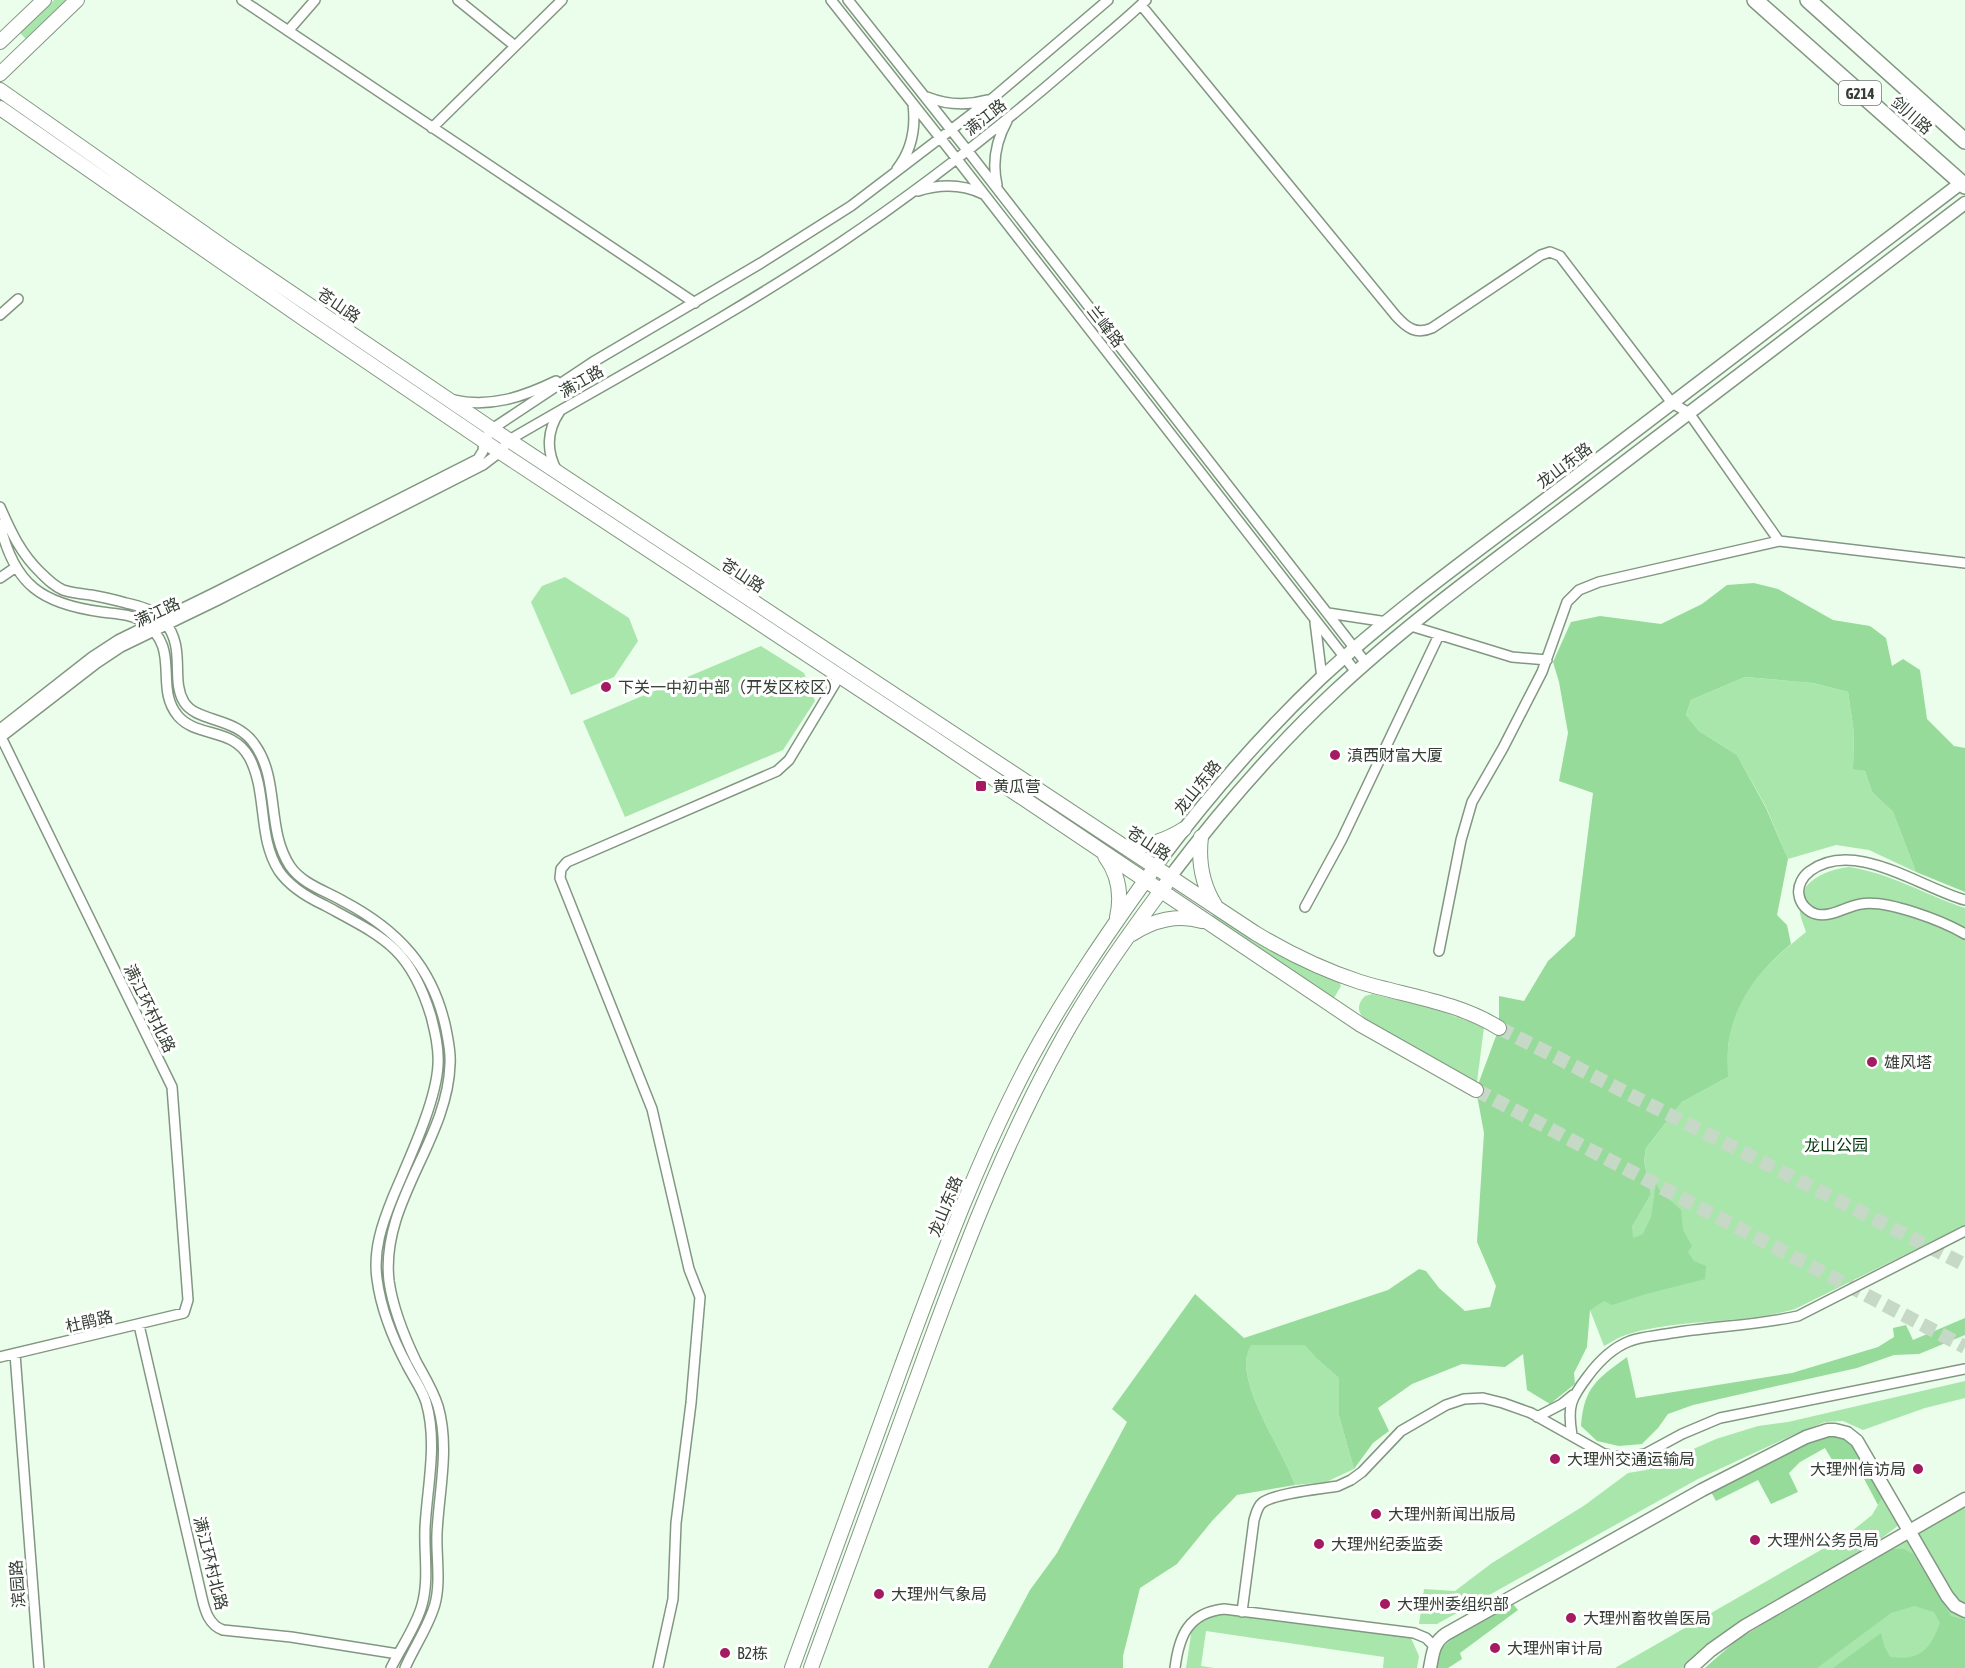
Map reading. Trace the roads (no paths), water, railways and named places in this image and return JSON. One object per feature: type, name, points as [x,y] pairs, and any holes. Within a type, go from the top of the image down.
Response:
[{"type":"highway","name":"剑川路","points":[[1755,0],[1963,185]]},
{"type":"highway","name":"剑川路","points":[[1808,0],[1965,141]]},
{"type":"main road","points":[[0,42],[44,0]]},
{"type":"main road","points":[[0,74],[77,0]]},
{"type":"main road","name":"苍山路","points":[[0,90],[210,237],[492,429],[1268,941],[1320,967],[1364,983],[1457,1009],[1499,1028]]},
{"type":"main road","name":"苍山路","points":[[0,108],[500,452],[839,678],[1371,1031],[1476,1090]]},
{"type":"main road","points":[[1125,847],[1160,842],[1184,829]]},
{"type":"main road","points":[[1201,837],[1200,857],[1203,877],[1218,909]]},
{"type":"main road","points":[[1098,848],[1108,861],[1118,884],[1120,900],[1115,924]]},
{"type":"main road","name":"龙山东路","points":[[792,1668],[942,1256],[1006,1106],[1078,976],[1155,867]]},
{"type":"main road","name":"龙山东路","points":[[811,1668],[953,1279],[990,1186],[1027,1105],[1063,1038],[1090,992],[1170,877]]},
{"type":"main road","points":[[1126,939],[1144,927],[1165,919],[1186,918],[1206,922]]},
{"type":"street","points":[[242,0],[695,303]]},
{"type":"street","points":[[288,31],[315,0]]},
{"type":"street","points":[[458,0],[515,46]]},
{"type":"street","points":[[432,128],[562,0]]},
{"type":"street","name":"兰峰路","points":[[831,0],[1356,672]]},
{"type":"street","name":"兰峰路","points":[[848,0],[952,130],[1366,663]]},
{"type":"street","name":"满江路","points":[[164,622],[478,459],[483,451],[484,441],[492,429],[593,362],[695,303],[825,223],[941,139],[1108,0]]},
{"type":"street","points":[[1143,3],[1406,326],[1418,332],[1432,328],[1535,258],[1554,252],[1564,260],[1672,403],[1689,413],[1779,541]]},
{"type":"street","name":"满江路","points":[[0,734],[110,654],[151,628],[483,465],[500,452],[509,440],[810,262],[967,150],[1143,3]]},
{"type":"street","points":[[925,96],[944,103],[963,105],[994,97]]},
{"type":"street","points":[[887,179],[900,165],[909,148],[914,130],[913,104]]},
{"type":"street","points":[[997,188],[994,168],[996,149],[1008,118]]},
{"type":"street","name":"龙山东路","points":[[1155,867],[1245,756],[1322,678],[1355,649],[1672,403],[1921,213],[1963,185]]},
{"type":"street","points":[[900,200],[918,190],[938,186],[958,186],[986,196]]},
{"type":"street","name":"龙山东路","points":[[1170,877],[1258,768],[1366,663],[1411,626],[1965,203]]},
{"type":"street","points":[[1921,213],[1933,227]]},
{"type":"street","points":[[0,315],[18,299]]},
{"type":"street","points":[[446,398],[478,404],[506,400],[534,391],[593,362]]},
{"type":"street","points":[[558,473],[551,457],[549,440],[552,424],[561,410]]},
{"type":"street","points":[[0,507],[20,549],[33,566],[58,587],[141,607],[154,613],[164,622],[176,646],[180,688],[185,703],[199,714],[238,728],[250,738],[259,751],[265,763],[277,831],[289,864],[304,880],[364,914],[407,948],[424,970],[442,1013],[450,1064],[448,1081],[441,1110],[403,1202],[389,1255],[390,1285],[396,1310],[410,1348],[436,1401],[444,1439],[437,1529],[436,1598],[431,1614],[405,1668]]},
{"type":"street","points":[[0,524],[6,549],[16,567],[30,585],[44,597],[63,605],[132,616],[151,628],[166,654],[166,687],[174,710],[186,723],[228,737],[245,752],[256,776],[267,837],[278,870],[297,889],[380,935],[397,950],[408,964],[422,991],[431,1016],[438,1063],[436,1081],[383,1223],[376,1254],[376,1277],[382,1306],[400,1353],[423,1396],[431,1433],[425,1526],[424,1594],[417,1620],[392,1668]]},
{"type":"street","points":[[1439,951],[1461,840],[1469,812],[1535,687],[1547,660],[1565,606],[1582,588],[1604,580],[1779,541],[1965,563]]},
{"type":"street","points":[[0,578],[16,567]]},
{"type":"street","points":[[88,610],[89,595]]},
{"type":"street","points":[[1328,613],[1387,622]]},
{"type":"street","points":[[1315,619],[1322,678]]},
{"type":"street","points":[[1411,626],[1512,657],[1547,660]]},
{"type":"street","points":[[1305,907],[1342,839],[1438,635]]},
{"type":"street","points":[[658,1668],[673,1599],[676,1523],[691,1403],[700,1298],[688,1269],[652,1108],[560,878],[561,869],[567,862],[777,771],[789,760],[839,678]]},
{"type":"street","name":"满江环村北路","points":[[0,734],[172,1087],[188,1300],[184,1314]]},
{"type":"street","points":[[1965,900],[1950,896],[1890,870],[1866,862],[1850,860],[1836,860],[1815,867],[1802,880],[1799,888],[1799,895],[1806,908],[1818,915],[1863,903],[1874,904],[1930,918],[1965,934]]},
{"type":"street","points":[[332,909],[338,898]]},
{"type":"street","points":[[438,1063],[450,1064]]},
{"type":"street","points":[[1537,1417],[1562,1404],[1573,1395],[1606,1355],[1630,1341],[1687,1330],[1773,1322],[1798,1316],[1965,1231]]},
{"type":"street","name":"杜鹃路","points":[[0,1357],[184,1314]]},
{"type":"street","name":"满江环村北路","points":[[139,1325],[202,1598],[207,1616],[214,1625],[223,1630],[291,1637],[398,1654]]},
{"type":"street","name":"滨园路","points":[[15,1354],[39,1668]]},
{"type":"street","points":[[1242,1612],[1254,1520],[1256,1512],[1263,1503],[1272,1497],[1345,1484],[1362,1472],[1401,1431],[1456,1401],[1477,1398],[1492,1399],[1537,1417],[1604,1454],[1615,1457],[1634,1457],[1656,1449],[1682,1434],[1720,1418],[1965,1369]]},
{"type":"street","points":[[1572,1435],[1570,1411],[1573,1395]]},
{"type":"street","points":[[1430,1668],[1434,1646],[1450,1631],[1702,1490],[1806,1437],[1828,1430],[1842,1431],[1857,1441],[1947,1596],[1954,1606],[1965,1611]]},
{"type":"street","points":[[1691,1668],[1728,1637],[1965,1499]]},
{"type":"street","points":[[1175,1668],[1183,1633],[1203,1615],[1214,1610],[1414,1634],[1426,1638],[1434,1646]]},
{"type":"tunnel","points":[[1499,1028],[1965,1265]]},
{"type":"tunnel","points":[[1476,1090],[1965,1347]]},
{"type":"place","name":"下关一中初中部（开发区校区）","points":[[606,687]]},
{"type":"place","name":"滇西财富大厦","points":[[1335,755]]},
{"type":"place","name":"黄瓜营","points":[[981,786]]},
{"type":"place","name":"雄风塔","points":[[1872,1062]]},
{"type":"place","name":"大理州交通运输局","points":[[1555,1459]]},
{"type":"place","name":"大理州信访局","points":[[1918,1469]]},
{"type":"place","name":"大理州新闻出版局","points":[[1376,1514]]},
{"type":"place","name":"大理州公务员局","points":[[1755,1540]]},
{"type":"place","name":"大理州纪委监委","points":[[1319,1544]]},
{"type":"place","name":"大理州气象局","points":[[879,1594]]},
{"type":"place","name":"大理州委组织部","points":[[1385,1604]]},
{"type":"place","name":"大理州畜牧兽医局","points":[[1571,1618]]},
{"type":"place","name":"大理州审计局","points":[[1495,1648]]},
{"type":"place","name":"B2栋","points":[[725,1653]]},
{"type":"park label","name":"龙山公园","points":[[1836,1145]]}]
